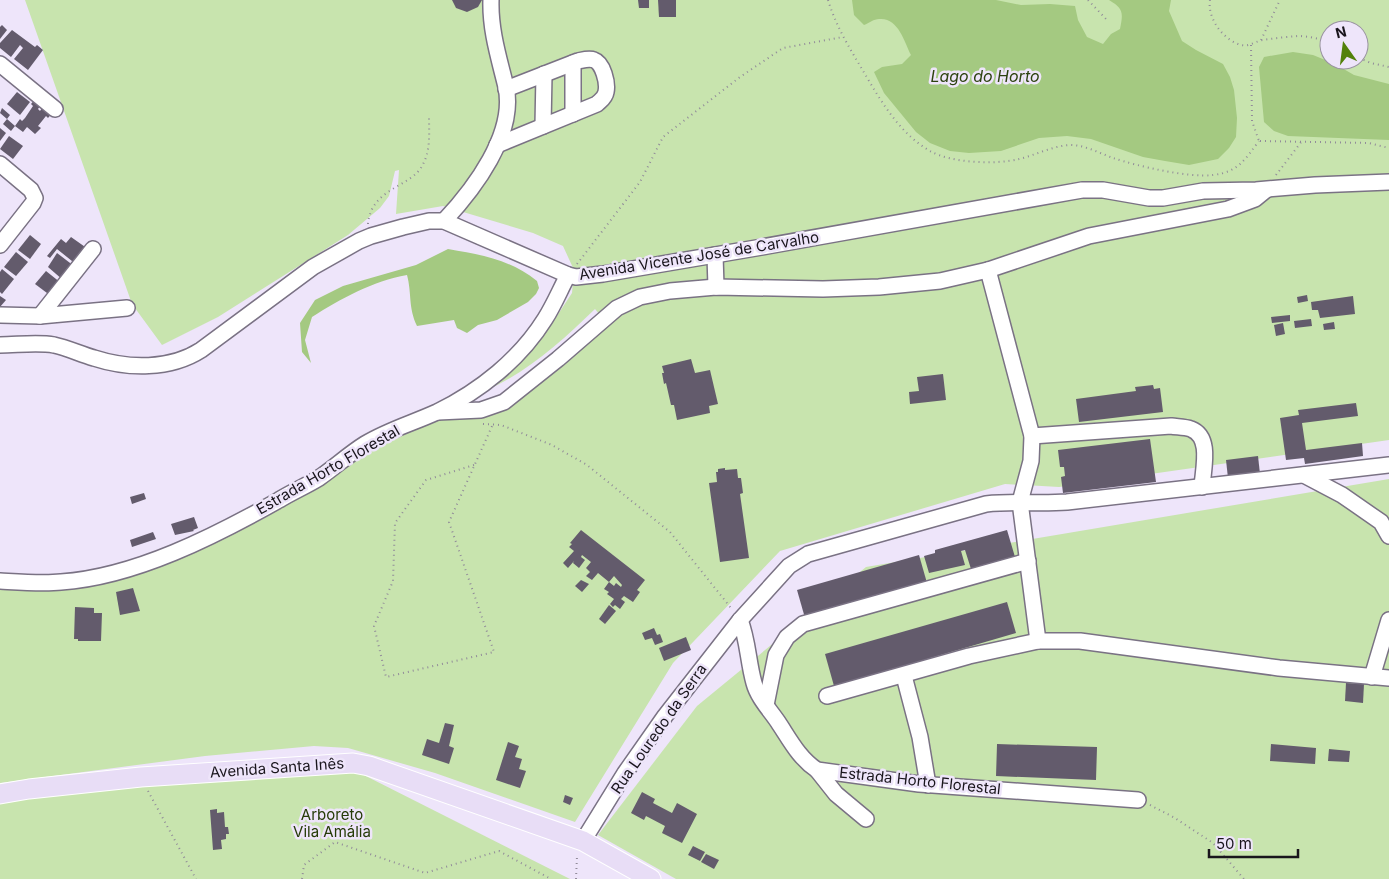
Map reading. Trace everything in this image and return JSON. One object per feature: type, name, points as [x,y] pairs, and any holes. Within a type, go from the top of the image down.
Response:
[{"type":"main road","name":"Avenida Santa Inês","points":[[0,794],[29,789],[141,778],[353,762],[581,840],[651,879]]},
{"type":"street","points":[[444,221],[466,197],[481,175],[497,145],[507,110],[506,89],[493,32],[491,0]]},
{"type":"street","points":[[497,145],[597,104],[606,93],[606,85],[600,64],[594,60],[587,59],[506,89]]},
{"type":"street","points":[[573,63],[573,114]]},
{"type":"street","points":[[0,64],[55,109]]},
{"type":"street","points":[[543,126],[544,74]]},
{"type":"street","points":[[0,164],[31,190],[34,198],[0,244]]},
{"type":"street","name":"Avenida Vicente José de Carvalho","points":[[0,345],[51,345],[94,358],[128,365],[164,364],[178,361],[202,350],[313,267],[334,254],[371,236],[424,222],[444,221],[568,275],[589,276],[1082,190],[1104,190],[1149,198],[1163,198],[1203,191],[1389,182]]},
{"type":"street","points":[[433,413],[481,410],[504,402],[617,308],[640,297],[670,291],[716,287],[822,289],[879,287],[940,281],[988,270],[1089,236],[1228,208],[1254,199],[1267,189]]},
{"type":"street","points":[[40,316],[93,249]]},
{"type":"street","points":[[715,255],[716,287]]},
{"type":"street","points":[[988,270],[1032,436],[1031,461],[1020,502],[1038,641]]},
{"type":"street","points":[[433,413],[477,389],[509,362],[528,342],[545,319],[568,275]]},
{"type":"street","points":[[0,316],[40,316],[127,308]]},
{"type":"street","name":"Estrada Horto Florestal","points":[[0,581],[59,583],[108,574],[143,563],[226,529],[318,478],[373,440],[433,413]]},
{"type":"street","points":[[1032,436],[1171,426],[1191,429],[1201,436],[1205,446],[1202,487]]},
{"type":"street","name":"Rua Louredo da Serra","points":[[581,840],[665,716],[740,620],[789,566],[808,554],[986,504],[1067,502],[1389,465]]},
{"type":"street","points":[[1304,475],[1342,495],[1381,522],[1389,536]]},
{"type":"street","points":[[766,705],[776,655],[787,637],[803,624],[1028,561]]},
{"type":"street","points":[[740,620],[745,634],[755,686],[766,705],[806,762],[817,770],[836,794],[866,819]]},
{"type":"street","points":[[1372,677],[1389,620]]},
{"type":"street","points":[[827,696],[904,676],[969,656],[1038,641],[1080,641],[1279,668],[1389,678]]},
{"type":"street","points":[[904,676],[920,737],[928,785]]},
{"type":"street","name":"Estrada Horto Florestal","points":[[817,770],[928,785],[1138,800]]},
{"type":"path","points":[[828,0],[843,37],[891,116],[923,147],[940,156],[968,161],[1018,160],[1056,147],[1072,145],[1088,148],[1140,166],[1171,172],[1211,176],[1238,167],[1259,141]]},
{"type":"path","points":[[1088,0],[1107,20]]},
{"type":"path","points":[[1261,40],[1280,0]]},
{"type":"path","points":[[1209,1],[1214,21],[1223,33],[1242,45],[1251,45],[1261,40],[1300,36],[1319,39]]},
{"type":"path","points":[[568,275],[640,182],[663,137],[740,77],[783,48],[843,37]]},
{"type":"path","points":[[1251,45],[1252,121],[1259,141]]},
{"type":"path","points":[[1369,62],[1389,67]]},
{"type":"path","points":[[371,236],[368,222],[376,203],[390,189],[409,178],[423,166],[428,153],[429,116]]},
{"type":"path","points":[[1259,141],[1369,143],[1389,148]]},
{"type":"path","points":[[1267,189],[1284,163],[1302,141]]},
{"type":"path","points":[[477,424],[501,425],[552,445],[587,465],[670,532],[740,620]]},
{"type":"path","points":[[474,465],[426,480],[395,523],[393,581],[374,626],[386,677],[494,652],[448,522],[493,424]]},
{"type":"path","points":[[141,778],[196,879]]},
{"type":"path","points":[[1138,800],[1176,818],[1212,843],[1244,879]]},
{"type":"path","points":[[576,879],[581,840]]},
{"type":"path","points":[[302,879],[304,865],[335,842],[424,873],[499,851],[551,879]]},
{"type":"green space","points":[[25,0],[1389,0],[1389,440],[1059,487],[1005,484],[780,551],[673,663],[575,822],[435,773],[348,748],[314,746],[205,756],[0,783],[0,586],[109,577],[261,520],[320,484],[368,447],[411,427],[490,404],[605,321],[595,309],[531,364],[487,390],[522,357],[553,322],[572,293],[574,270],[563,246],[533,233],[443,206],[396,214],[399,170],[395,171],[389,196],[380,208],[348,235],[218,317],[162,345],[132,304]]},
{"type":"green space","points":[[1389,479],[1389,879],[676,879],[598,835],[697,706],[866,567]]},
{"type":"green space","name":"Arboreto Vila Amália","points":[[346,766],[570,879],[0,879],[0,794]]},
{"type":"water","name":"Lago do Horto","points":[[852,0],[996,0],[1021,5],[1050,4],[1075,6],[1078,20],[1087,37],[1103,44],[1111,34],[1120,29],[1122,19],[1120,9],[1109,0],[1171,0],[1169,11],[1182,41],[1223,64],[1230,77],[1234,90],[1237,118],[1236,137],[1229,148],[1218,159],[1189,165],[1143,157],[1091,139],[1067,136],[1039,138],[1001,151],[969,153],[950,151],[930,143],[916,132],[884,93],[874,72],[882,67],[902,64],[911,55],[896,26],[886,19],[873,20],[864,25],[854,15]]},
{"type":"water","points":[[1293,52],[1313,55],[1319,57],[1319,70],[1345,70],[1354,75],[1389,84],[1389,140],[1288,136],[1274,131],[1264,122],[1259,67],[1264,57]]},
{"type":"water","points":[[448,249],[484,256],[506,263],[537,281],[539,288],[528,302],[497,320],[478,325],[467,333],[457,328],[454,320],[417,326],[412,313],[407,275],[394,278],[357,292],[312,317],[305,340],[311,363],[302,352],[300,323],[315,300],[343,286],[416,265]]},
{"type":"building","points":[[452,0],[482,0],[478,7],[467,12],[456,8]]},
{"type":"building","points":[[638,0],[649,0],[649,8],[639,8]]},
{"type":"building","points":[[658,0],[676,0],[676,17],[659,17]]},
{"type":"building","points":[[2,25],[7,30],[0,39],[0,27]]},
{"type":"building","points":[[12,30],[35,47],[37,45],[43,50],[28,70],[14,59],[23,48],[20,45],[11,57],[0,48],[0,43]]},
{"type":"building","points":[[17,92],[30,102],[20,115],[7,104]]},
{"type":"building","points":[[36,98],[42,103],[38,109],[40,111],[44,105],[53,112],[48,118],[46,116],[38,126],[41,128],[35,134],[27,127],[23,132],[15,126],[20,119],[22,121],[25,118]]},
{"type":"building","points":[[2,108],[10,115],[7,119],[0,113]]},
{"type":"building","points":[[7,119],[15,126],[11,131],[3,124]]},
{"type":"building","points":[[0,128],[6,133],[0,141]]},
{"type":"building","points":[[9,136],[23,146],[13,159],[0,149]]},
{"type":"building","points":[[30,235],[41,244],[30,259],[18,250]]},
{"type":"building","points":[[71,237],[88,249],[77,265],[57,249],[50,258],[47,256],[61,239],[66,243]]},
{"type":"building","points":[[16,252],[28,262],[16,276],[4,267]]},
{"type":"building","points":[[57,253],[74,266],[63,280],[48,267]]},
{"type":"building","points":[[2,269],[14,279],[2,294],[0,292],[0,272]]},
{"type":"building","points":[[46,271],[61,283],[51,296],[35,284]]},
{"type":"building","points":[[1307,295],[1308,301],[1298,303],[1297,297]]},
{"type":"building","points":[[0,296],[6,300],[0,307]]},
{"type":"building","points":[[1353,296],[1355,314],[1320,318],[1318,310],[1312,310],[1311,302]]},
{"type":"building","points":[[1290,315],[1290,321],[1272,323],[1271,317]]},
{"type":"building","points":[[1311,319],[1312,326],[1295,328],[1294,321]]},
{"type":"building","points":[[1334,322],[1335,329],[1324,330],[1323,324]]},
{"type":"building","points":[[1283,323],[1285,334],[1276,336],[1274,325]]},
{"type":"building","points":[[691,359],[695,373],[710,370],[718,404],[709,406],[710,413],[677,420],[674,405],[671,405],[666,383],[664,384],[662,366]]},
{"type":"building","points":[[943,374],[946,400],[910,404],[909,392],[919,391],[917,377]]},
{"type":"building","points":[[1153,385],[1154,389],[1160,388],[1163,412],[1079,422],[1076,399],[1136,391],[1135,387]]},
{"type":"building","points":[[1356,403],[1358,416],[1302,423],[1306,450],[1362,443],[1363,456],[1305,464],[1304,458],[1286,460],[1280,418],[1299,415],[1298,410]]},
{"type":"building","points":[[1150,439],[1156,482],[1063,493],[1061,477],[1065,476],[1064,467],[1060,467],[1058,450]]},
{"type":"building","points":[[1258,456],[1260,474],[1228,478],[1226,460]]},
{"type":"building","points":[[725,468],[725,470],[737,469],[738,478],[741,478],[743,493],[740,494],[749,558],[720,562],[709,483],[717,482],[716,472],[718,472],[718,469]]},
{"type":"building","points":[[144,493],[146,499],[132,504],[130,497]]},
{"type":"building","points":[[194,517],[198,528],[194,531],[175,535],[171,524]]},
{"type":"building","points":[[581,530],[645,580],[637,590],[640,592],[633,602],[624,596],[621,599],[625,602],[620,609],[615,605],[613,607],[610,604],[614,599],[604,589],[609,582],[598,573],[592,580],[586,576],[590,572],[586,568],[591,562],[582,555],[581,557],[585,560],[579,568],[573,563],[574,561],[568,568],[563,563],[574,551],[569,547],[572,544],[570,543]],"holes":[[[614,576],[622,585],[621,587],[616,583],[614,586],[609,582]]]},
{"type":"building","points":[[1007,530],[1015,557],[971,569],[965,550],[961,551],[965,565],[929,573],[924,556],[935,553],[935,550]]},
{"type":"building","points":[[153,532],[156,539],[132,547],[130,540]]},
{"type":"building","points":[[919,555],[927,583],[805,618],[797,590]]},
{"type":"building","points":[[581,580],[589,584],[582,592],[575,586]]},
{"type":"building","points":[[133,588],[140,611],[120,615],[116,592]]},
{"type":"building","points":[[1007,602],[1016,633],[927,659],[928,666],[901,673],[899,667],[834,686],[825,654]]},
{"type":"building","points":[[609,605],[616,611],[605,624],[599,619]]},
{"type":"building","points":[[75,607],[94,608],[94,613],[102,613],[101,641],[78,641],[78,639],[74,639]]},
{"type":"building","points":[[654,628],[657,635],[660,634],[663,642],[655,645],[652,638],[645,640],[642,633]]},
{"type":"building","points":[[686,637],[691,650],[664,661],[659,648]]},
{"type":"building","points":[[1346,683],[1364,684],[1363,703],[1345,701]]},
{"type":"building","points":[[445,723],[454,725],[449,746],[454,748],[449,764],[422,755],[427,739],[439,743]]},
{"type":"building","points":[[508,742],[519,746],[515,757],[522,759],[519,769],[526,771],[520,788],[496,780]]},
{"type":"building","points":[[997,744],[1097,747],[1096,780],[996,776]]},
{"type":"building","points":[[1271,744],[1316,748],[1315,764],[1270,761]]},
{"type":"building","points":[[1329,749],[1350,751],[1349,762],[1328,761]]},
{"type":"building","points":[[642,792],[655,799],[653,803],[672,813],[677,803],[697,814],[682,843],[662,833],[665,826],[646,816],[644,820],[631,813]]},
{"type":"building","points":[[565,795],[573,798],[570,805],[563,802]]},
{"type":"building","points":[[217,809],[217,813],[224,812],[225,827],[228,827],[229,834],[226,834],[226,839],[221,840],[222,849],[213,850],[210,810]]},
{"type":"building","points":[[693,846],[705,852],[700,861],[688,855]]},
{"type":"building","points":[[706,854],[719,860],[714,869],[701,862]]}]
